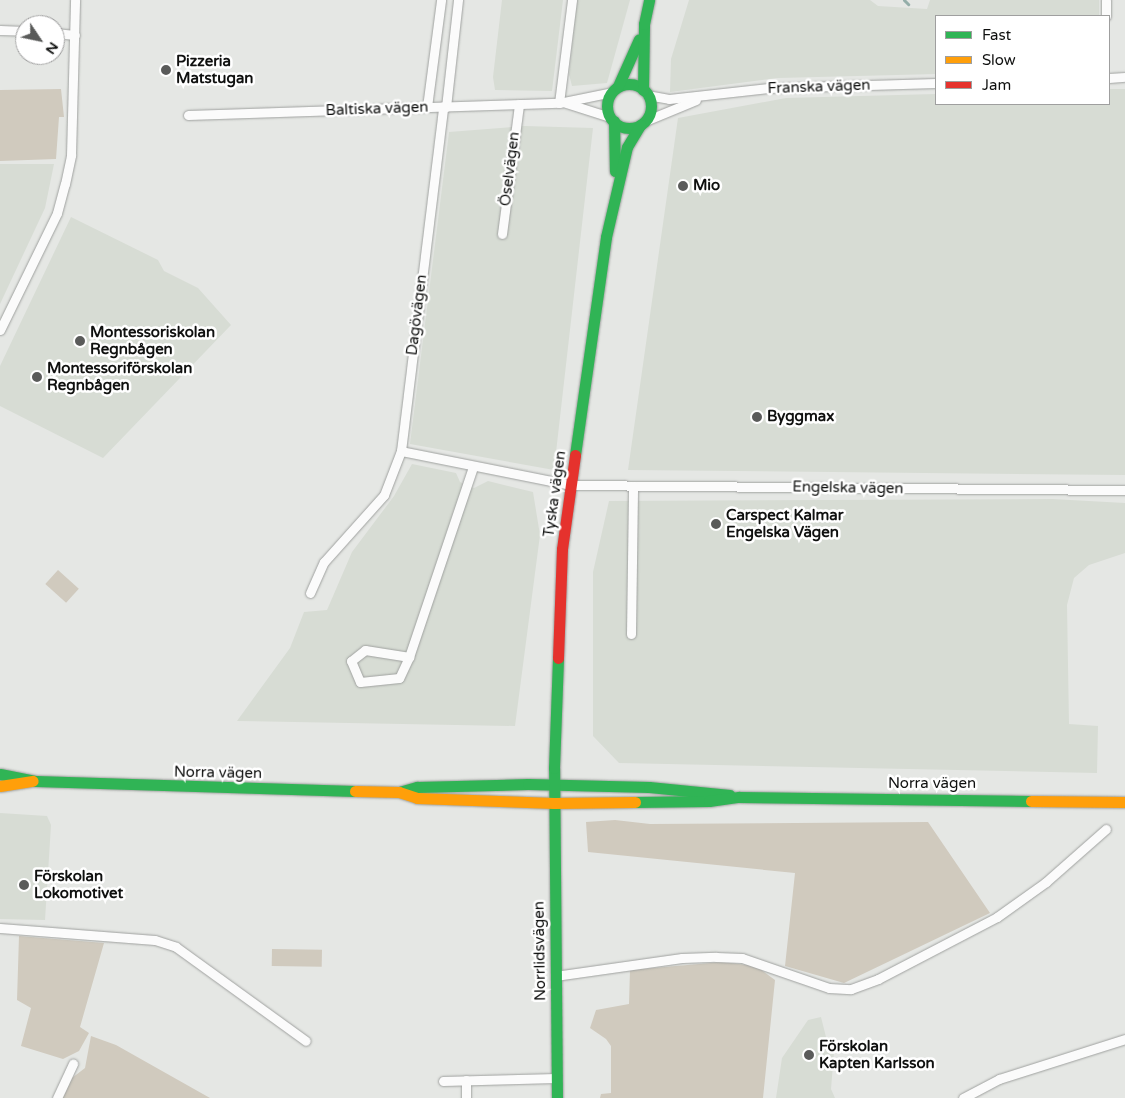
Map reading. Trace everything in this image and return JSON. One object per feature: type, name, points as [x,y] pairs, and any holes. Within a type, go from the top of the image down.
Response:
[{"type":"main road","points":[[644,24],[645,92],[650,107],[643,123],[625,127],[612,119],[607,105],[644,24],[649,0]]},
{"type":"main road","points":[[615,89],[632,84],[645,92]]},
{"type":"main road","name":"Tyska vägen","points":[[612,119],[615,191]]},
{"type":"main road","name":"Tyska vägen","points":[[554,803],[557,643],[562,549],[615,191],[627,147],[643,123]]},
{"type":"main road","name":"Norra vägen","points":[[0,774],[36,781],[399,792],[417,798],[554,803],[709,801],[739,797],[1125,802]]},
{"type":"main road","name":"Norra vägen","points":[[0,786],[36,781]]},
{"type":"main road","name":"Norra vägen","points":[[399,792],[417,786],[554,785],[710,791],[739,797]]},
{"type":"main road","name":"Norrlidsvägen","points":[[554,803],[557,1098]]},
{"type":"street","points":[[0,330],[57,213],[65,184],[71,155],[75,0]]},
{"type":"street","points":[[428,107],[441,0]]},
{"type":"street","name":"Dagövägen","points":[[310,593],[324,562],[384,494],[401,451],[458,0]]},
{"type":"street","points":[[562,103],[572,0]]},
{"type":"street","points":[[1106,0],[1106,15]]},
{"type":"street","points":[[0,30],[15,31]]},
{"type":"street","points":[[65,34],[75,35]]},
{"type":"street","points":[[1110,78],[1125,77]]},
{"type":"street","name":"Franska vägen","points":[[645,92],[669,99],[703,97],[768,88],[935,83]]},
{"type":"street","name":"Baltiska vägen","points":[[188,114],[562,103],[615,89]]},
{"type":"street","name":"Franska vägen","points":[[643,123],[703,97]]},
{"type":"street","name":"Baltiska vägen","points":[[562,103],[612,119]]},
{"type":"street","name":"Öselvägen","points":[[502,234],[519,104]]},
{"type":"street","points":[[401,451],[473,467],[571,485]]},
{"type":"street","points":[[409,657],[364,650],[351,661],[360,682],[399,678],[409,657],[473,467]]},
{"type":"street","name":"Engelska vägen","points":[[571,485],[1125,490]]},
{"type":"street","points":[[631,634],[633,486]]},
{"type":"street","points":[[555,976],[682,958],[742,958],[829,988],[851,989],[878,979],[997,917],[1046,882],[1106,830]]},
{"type":"street","points":[[0,928],[155,940],[176,946],[306,1041]]},
{"type":"street","points":[[963,1098],[1000,1079],[1125,1038]]},
{"type":"street","points":[[57,1098],[73,1063]]},
{"type":"street","points":[[443,1081],[556,1078]]},
{"type":"street","points":[[466,1080],[466,1098]]},
{"type":"shaded area","points":[[502,0],[563,0],[552,91],[495,90],[493,77]]},
{"type":"shaded area","points":[[577,0],[630,0],[607,83],[572,86],[569,74]]},
{"type":"shaded area","points":[[689,0],[870,0],[878,6],[927,9],[930,0],[1099,0],[1099,15],[935,15],[935,74],[778,78],[670,92],[671,59]]},
{"type":"shaded area","points":[[61,89],[64,117],[59,117],[56,159],[0,161],[0,90]]},
{"type":"shaded area","points":[[1110,89],[1125,89],[1125,475],[628,470],[678,118],[786,98],[935,94],[935,105],[1110,105]]},
{"type":"shaded area","points":[[525,126],[593,128],[554,470],[410,444],[449,132]]},
{"type":"shaded area","points":[[0,164],[54,164],[45,208],[0,304]]},
{"type":"shaded area","points":[[71,217],[158,260],[164,271],[198,288],[231,325],[103,458],[0,406],[0,366]]},
{"type":"shaded area","points":[[412,464],[456,473],[460,482],[474,488],[488,481],[533,492],[540,535],[515,726],[237,721],[290,648],[304,612],[327,610],[352,552],[394,496]]},
{"type":"shaded area","points":[[1052,499],[1125,503],[1125,553],[1089,565],[1074,578],[1067,605],[1069,724],[1098,726],[1097,773],[619,763],[593,736],[593,572],[609,501]]},
{"type":"shaded area","points":[[58,570],[79,589],[66,603],[45,584]]},
{"type":"shaded area","name":"Förskolan Lokomotivet","points":[[0,813],[47,816],[51,825],[45,920],[0,919]]},
{"type":"shaded area","points":[[615,820],[650,824],[928,822],[990,913],[844,983],[785,966],[795,873],[588,852],[586,822]]},
{"type":"shaded area","points":[[19,936],[104,943],[80,1027],[89,1033],[79,1051],[63,1059],[21,1046],[31,1008],[17,1000]]},
{"type":"shaded area","points":[[272,949],[322,950],[322,967],[272,966]]},
{"type":"shaded area","points":[[722,962],[756,966],[775,980],[763,1098],[600,1098],[601,1094],[611,1093],[611,1046],[606,1039],[590,1028],[596,1010],[629,1004],[630,970]]},
{"type":"shaded area","name":"Förskolan Kapten Karlsson","points":[[821,1017],[828,1045],[834,1052],[831,1089],[835,1098],[776,1098],[782,1058],[808,1020]]},
{"type":"shaded area","points":[[91,1036],[116,1045],[210,1098],[62,1098],[72,1078],[85,1068]]},
{"type":"waterway","points":[[904,0],[908,4]]},
{"type":"traffic: fast","points":[[643,90],[644,24],[649,0]]},
{"type":"traffic: fast","points":[[618,86],[639,39]]},
{"type":"traffic: fast","points":[[629,84],[641,88],[647,94],[651,106],[647,118],[641,124],[629,128],[617,124],[611,118],[607,106],[611,94],[617,88],[629,84]]},
{"type":"traffic: fast","points":[[614,121],[615,171]]},
{"type":"traffic: fast","points":[[575,455],[606,237],[627,147],[640,125]]},
{"type":"traffic: fast","points":[[557,1098],[554,768],[558,658]]},
{"type":"traffic: fast","points":[[0,774],[36,781],[355,791]]},
{"type":"traffic: fast","points":[[399,792],[417,787],[528,784],[649,787],[730,795]]},
{"type":"traffic: fast","points":[[635,802],[709,801],[739,797],[1031,801]]},
{"type":"traffic: slow","points":[[0,786],[33,781]]},
{"type":"traffic: slow","points":[[355,791],[399,792],[417,798],[554,803],[635,802]]},
{"type":"traffic: slow","points":[[1031,801],[1125,802]]},
{"type":"traffic: jam","points":[[558,658],[562,549],[575,455]]},
{"type":"place","name":"Pizzeria Matstugan","points":[[166,70]]},
{"type":"place","name":"Mio","points":[[683,186]]},
{"type":"place","name":"Montessoriskolan Regnbågen","points":[[80,341]]},
{"type":"place","name":"Montessoriförskolan Regnbågen","points":[[37,377]]},
{"type":"place","name":"Byggmax","points":[[757,417]]},
{"type":"place","name":"Carspect Kalmar Engelska Vägen","points":[[716,524]]},
{"type":"place","name":"Förskolan Lokomotivet","points":[[24,885]]},
{"type":"place","name":"Förskolan Kapten Karlsson","points":[[809,1055]]}]
